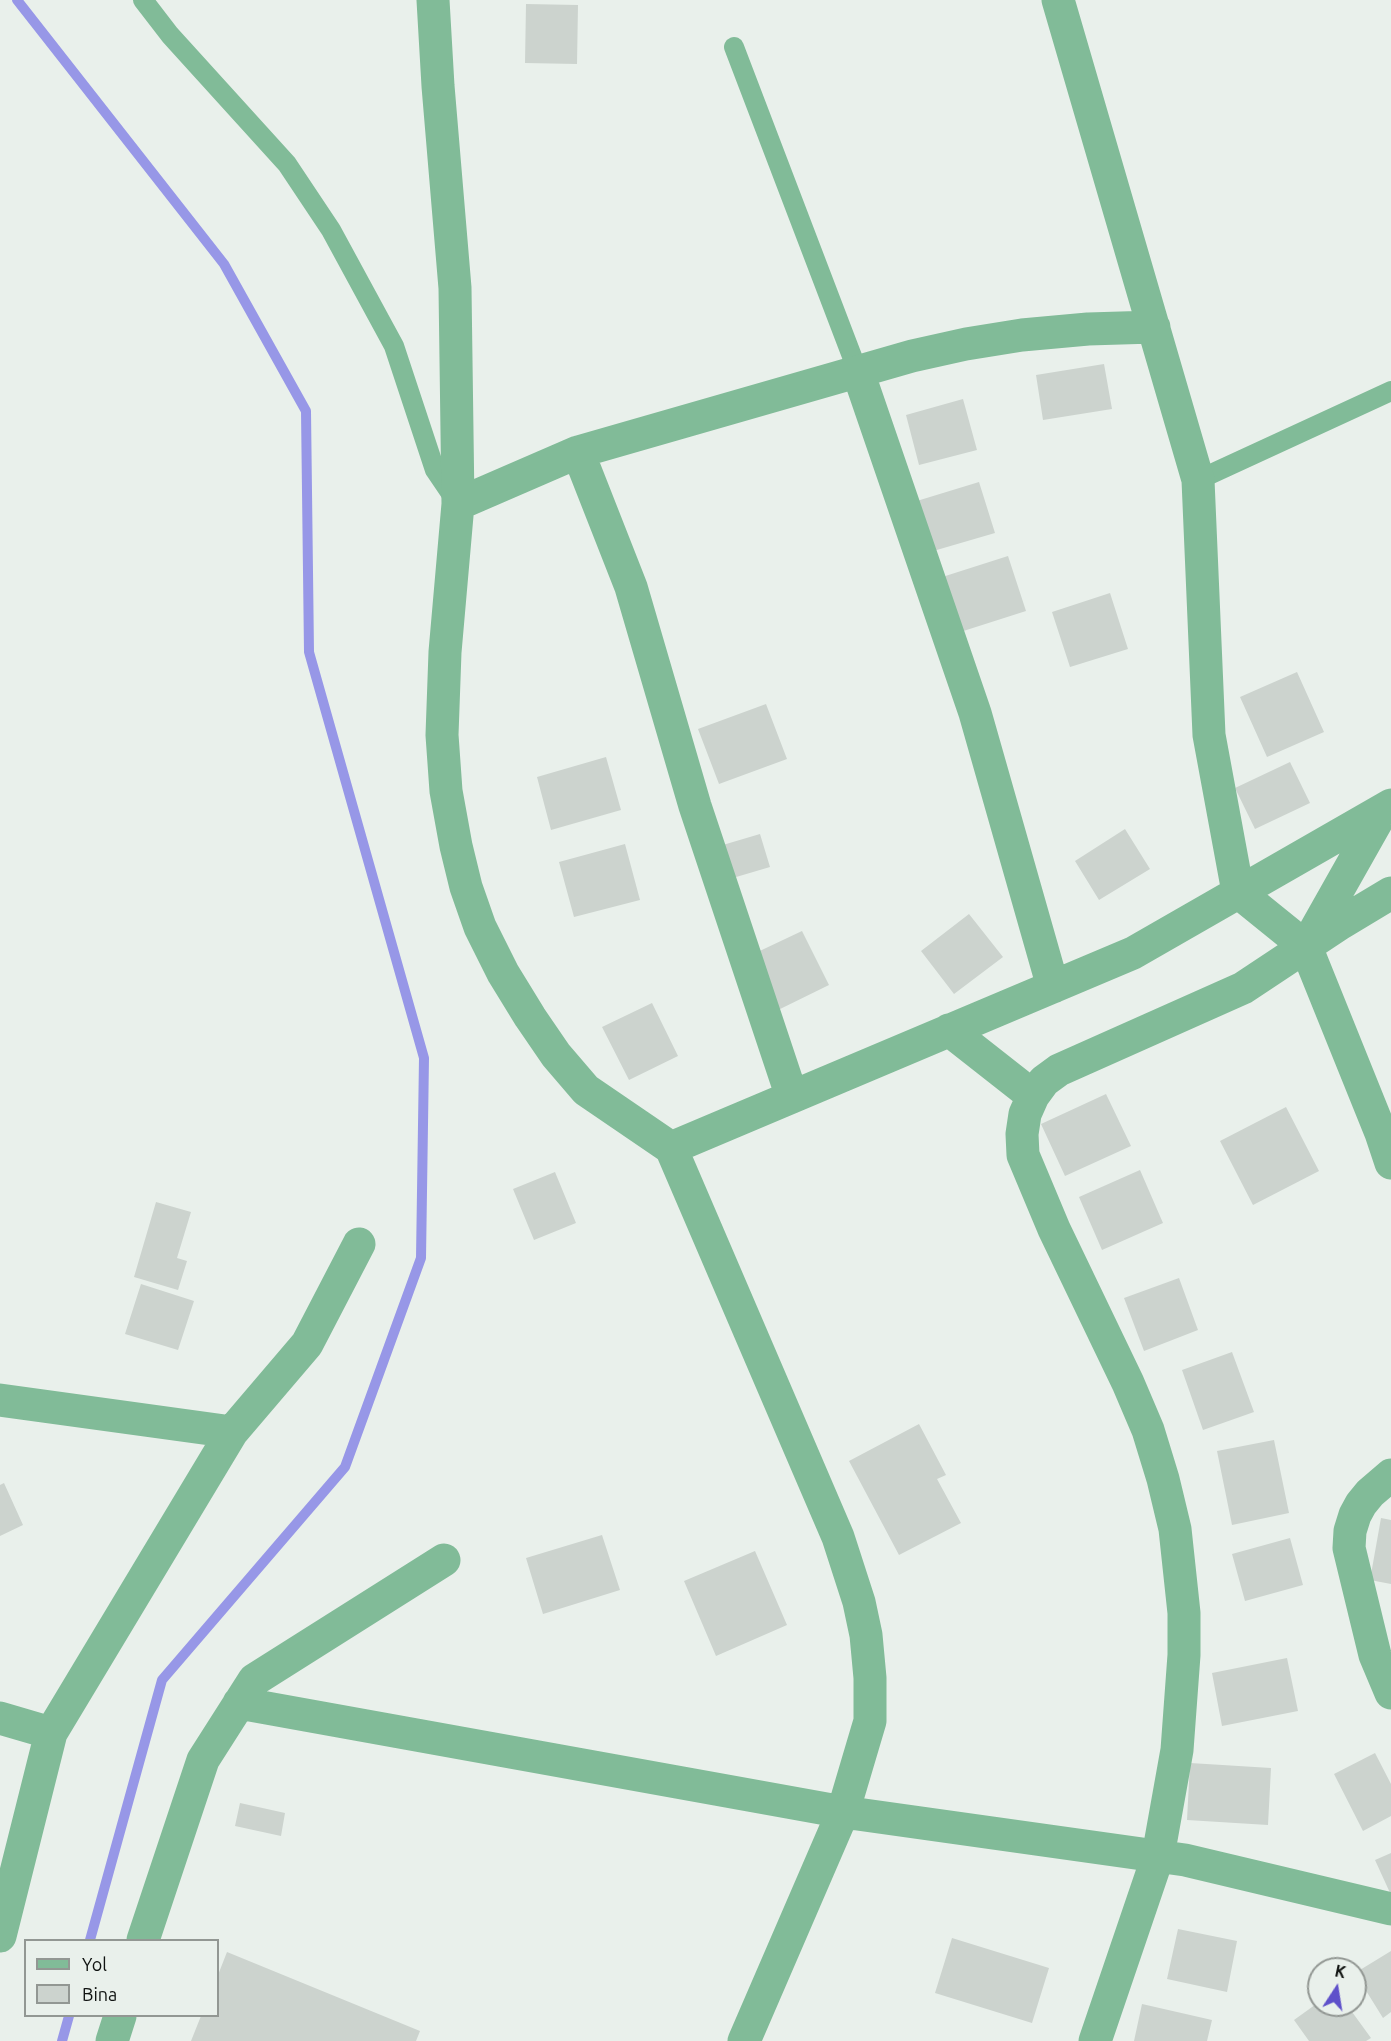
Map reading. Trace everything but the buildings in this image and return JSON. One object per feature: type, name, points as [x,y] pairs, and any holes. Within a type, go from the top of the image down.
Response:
[{"type":"street","points":[[433,0],[455,288],[458,504],[445,652],[442,735],[446,791],[466,887],[480,927],[503,973],[556,1054],[586,1090],[671,1148],[838,1537],[859,1602],[866,1635],[870,1678],[870,1721],[843,1812],[744,2041]]},
{"type":"street","points":[[1058,0],[1198,480],[1209,735],[1238,892],[1306,947],[1391,1163]]},
{"type":"street","points":[[458,504],[578,452],[933,351],[1022,335],[1088,329],[1154,327]]},
{"type":"street","points":[[858,372],[975,713],[1053,987]]},
{"type":"street","points":[[578,452],[631,587],[695,806],[792,1097]]},
{"type":"street","points":[[671,1148],[1133,953],[1387,807]]},
{"type":"street","points":[[1306,947],[1387,807]]},
{"type":"street","points":[[1095,2041],[1158,1856],[1177,1750],[1184,1655],[1184,1613],[1175,1529],[1148,1430],[1054,1229],[1023,1155],[1022,1134],[1025,1114],[1033,1096],[1044,1081],[1059,1070],[1243,988],[1391,893]]},
{"type":"street","points":[[949,1030],[1033,1096]]},
{"type":"street","points":[[0,1936],[51,1733],[232,1432],[307,1344],[359,1245]]},
{"type":"street","points":[[0,1400],[232,1432]]},
{"type":"street","points":[[1391,1475],[1361,1504],[1350,1531],[1349,1548],[1375,1655],[1391,1693]]},
{"type":"street","points":[[144,1939],[203,1760],[254,1680],[444,1560]]},
{"type":"street","points":[[239,1703],[843,1812],[1185,1860],[1391,1909]]},
{"type":"street","points":[[0,1718],[51,1733]]},
{"type":"street","points":[[112,2041],[120,2017]]},
{"type":"lane","points":[[143,0],[170,35],[287,164],[331,230],[394,346],[435,470],[458,504]]},
{"type":"lane","points":[[734,47],[858,372]]},
{"type":"lane","points":[[1198,480],[1391,391]]},
{"type":"waterway","points":[[17,0],[224,264],[306,411],[309,652],[424,1058],[421,1258],[345,1467],[162,1680],[90,1939]]},
{"type":"waterway","points":[[62,2041],[69,2017]]}]
